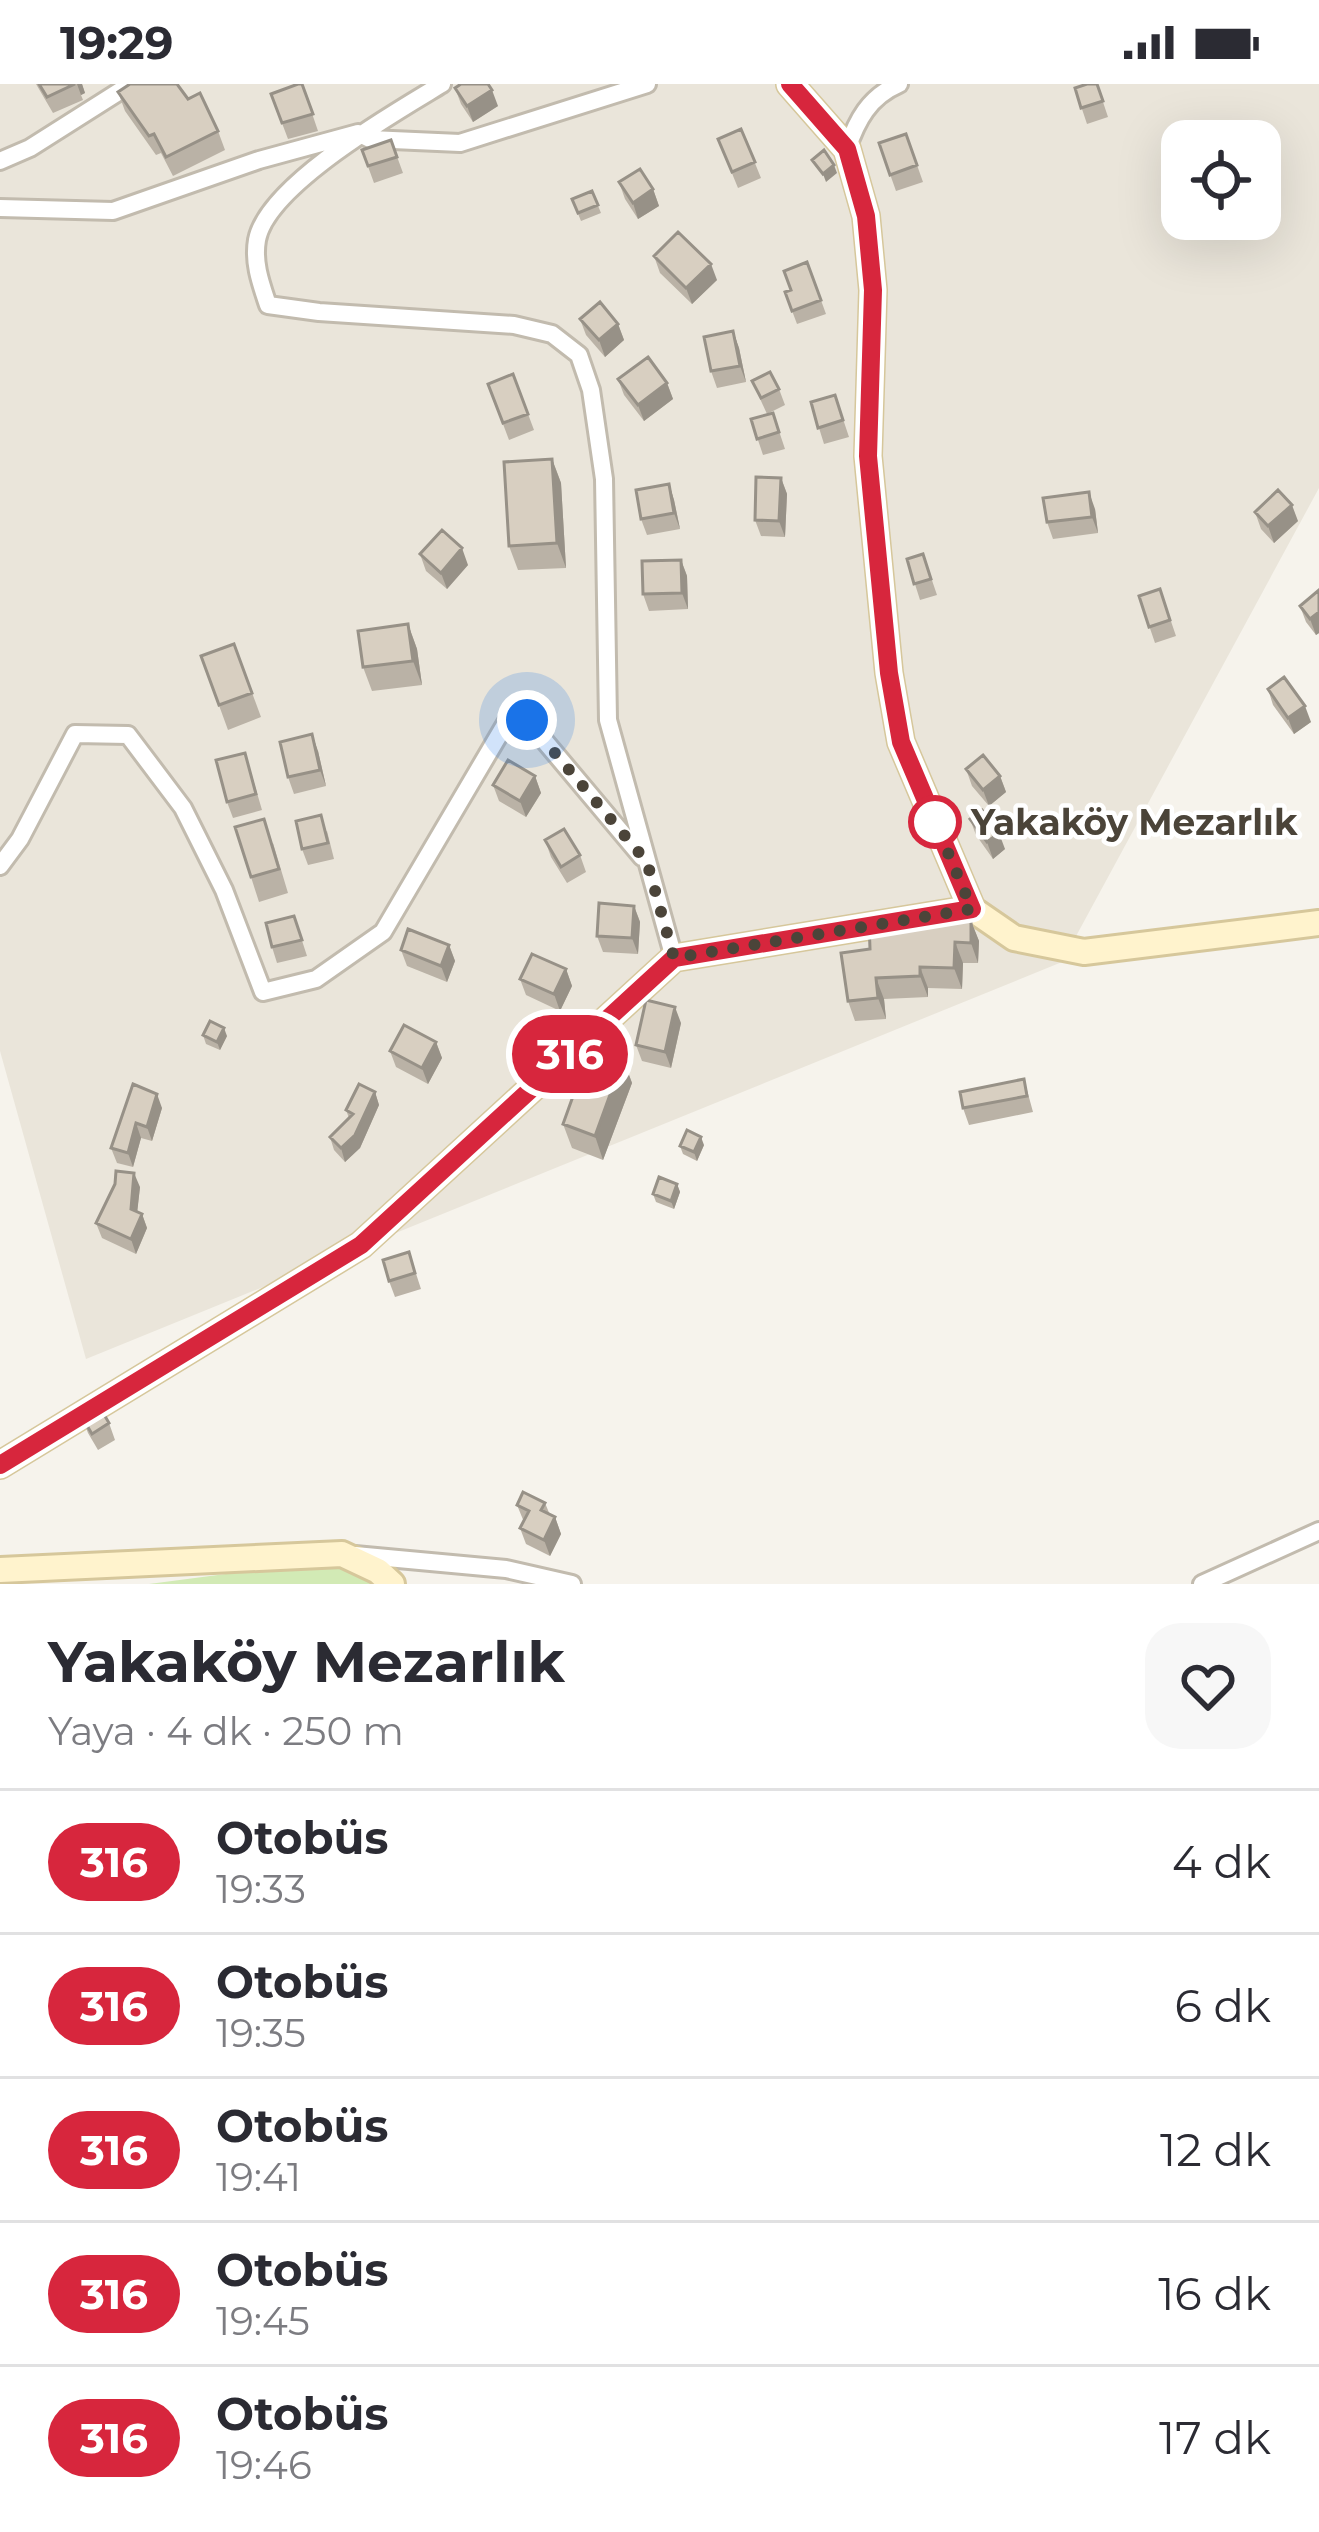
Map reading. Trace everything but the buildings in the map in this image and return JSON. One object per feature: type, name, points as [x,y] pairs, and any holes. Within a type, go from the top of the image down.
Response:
[{"type":"street","points":[[0,161],[30,148],[130,84]]},
{"type":"street","points":[[442,84],[358,133],[288,193],[257,236],[257,270],[268,305],[514,325],[552,334],[579,355],[592,390],[604,479],[608,720],[674,958]]},
{"type":"street","points":[[0,208],[112,212],[259,160],[358,133],[370,139],[460,143],[647,84]]},
{"type":"street","points":[[790,84],[847,149],[866,216],[873,290],[868,456],[889,673],[901,742],[972,909],[1014,938],[1084,952],[1319,923]]},
{"type":"street","points":[[847,149],[860,114],[899,84]]},
{"type":"street","points":[[0,866],[20,839],[75,734],[128,735],[183,808],[224,890],[263,992],[316,979],[383,932],[506,723],[527,720],[647,862]]},
{"type":"street","points":[[0,1465],[361,1245],[674,958],[972,909]]},
{"type":"street","points":[[1202,1584],[1319,1531]]},
{"type":"street","points":[[0,1570],[342,1554],[506,1569],[572,1584]]},
{"type":"street","points":[[342,1554],[378,1571],[392,1584]]},
{"type":"shaded area","points":[[0,84],[1319,84],[1319,488],[1062,962],[86,1359],[0,1051]]},
{"type":"green space","points":[[316,1562],[358,1569],[373,1584],[149,1584]]},
{"type":"bus line","name":"316","points":[[0,1465],[361,1245],[674,958],[972,909],[901,742],[889,673],[868,456],[873,290],[866,216],[847,149],[790,84]]},
{"type":"place","name":"Yakaköy Mezarlık","points":[[935,822]]},
{"type":"route","points":[[527,720],[647,862],[674,958],[972,909],[935,822]]}]
